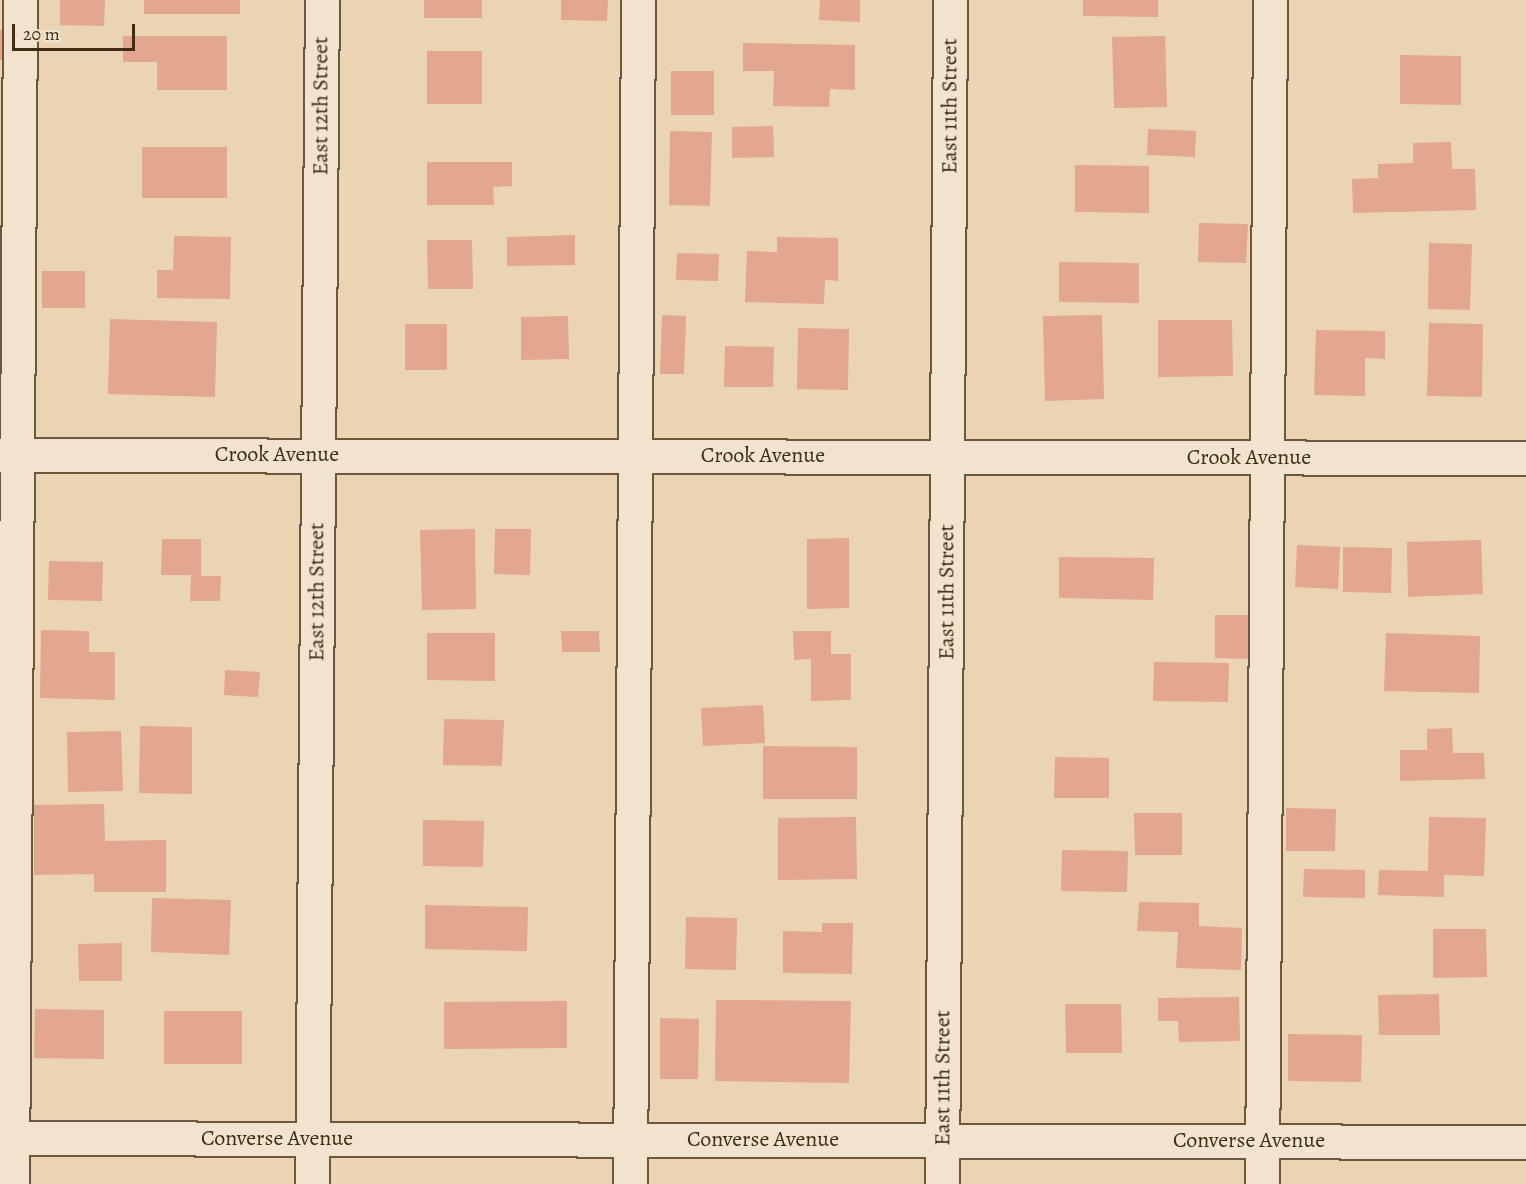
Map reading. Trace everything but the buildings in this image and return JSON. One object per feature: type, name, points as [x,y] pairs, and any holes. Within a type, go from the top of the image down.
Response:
[{"type":"street","points":[[12,1184],[6,1138],[9,455],[20,0]]},
{"type":"street","name":"East 12th Street","points":[[312,1184],[322,0]]},
{"type":"street","points":[[630,1184],[638,0]]},
{"type":"street","name":"East 11th Street","points":[[942,1184],[950,0]]},
{"type":"street","points":[[1262,1184],[1270,0]]},
{"type":"street","name":"Crook Avenue","points":[[9,455],[1526,458]]},
{"type":"street","name":"Converse Avenue","points":[[6,1138],[1526,1142]]}]
